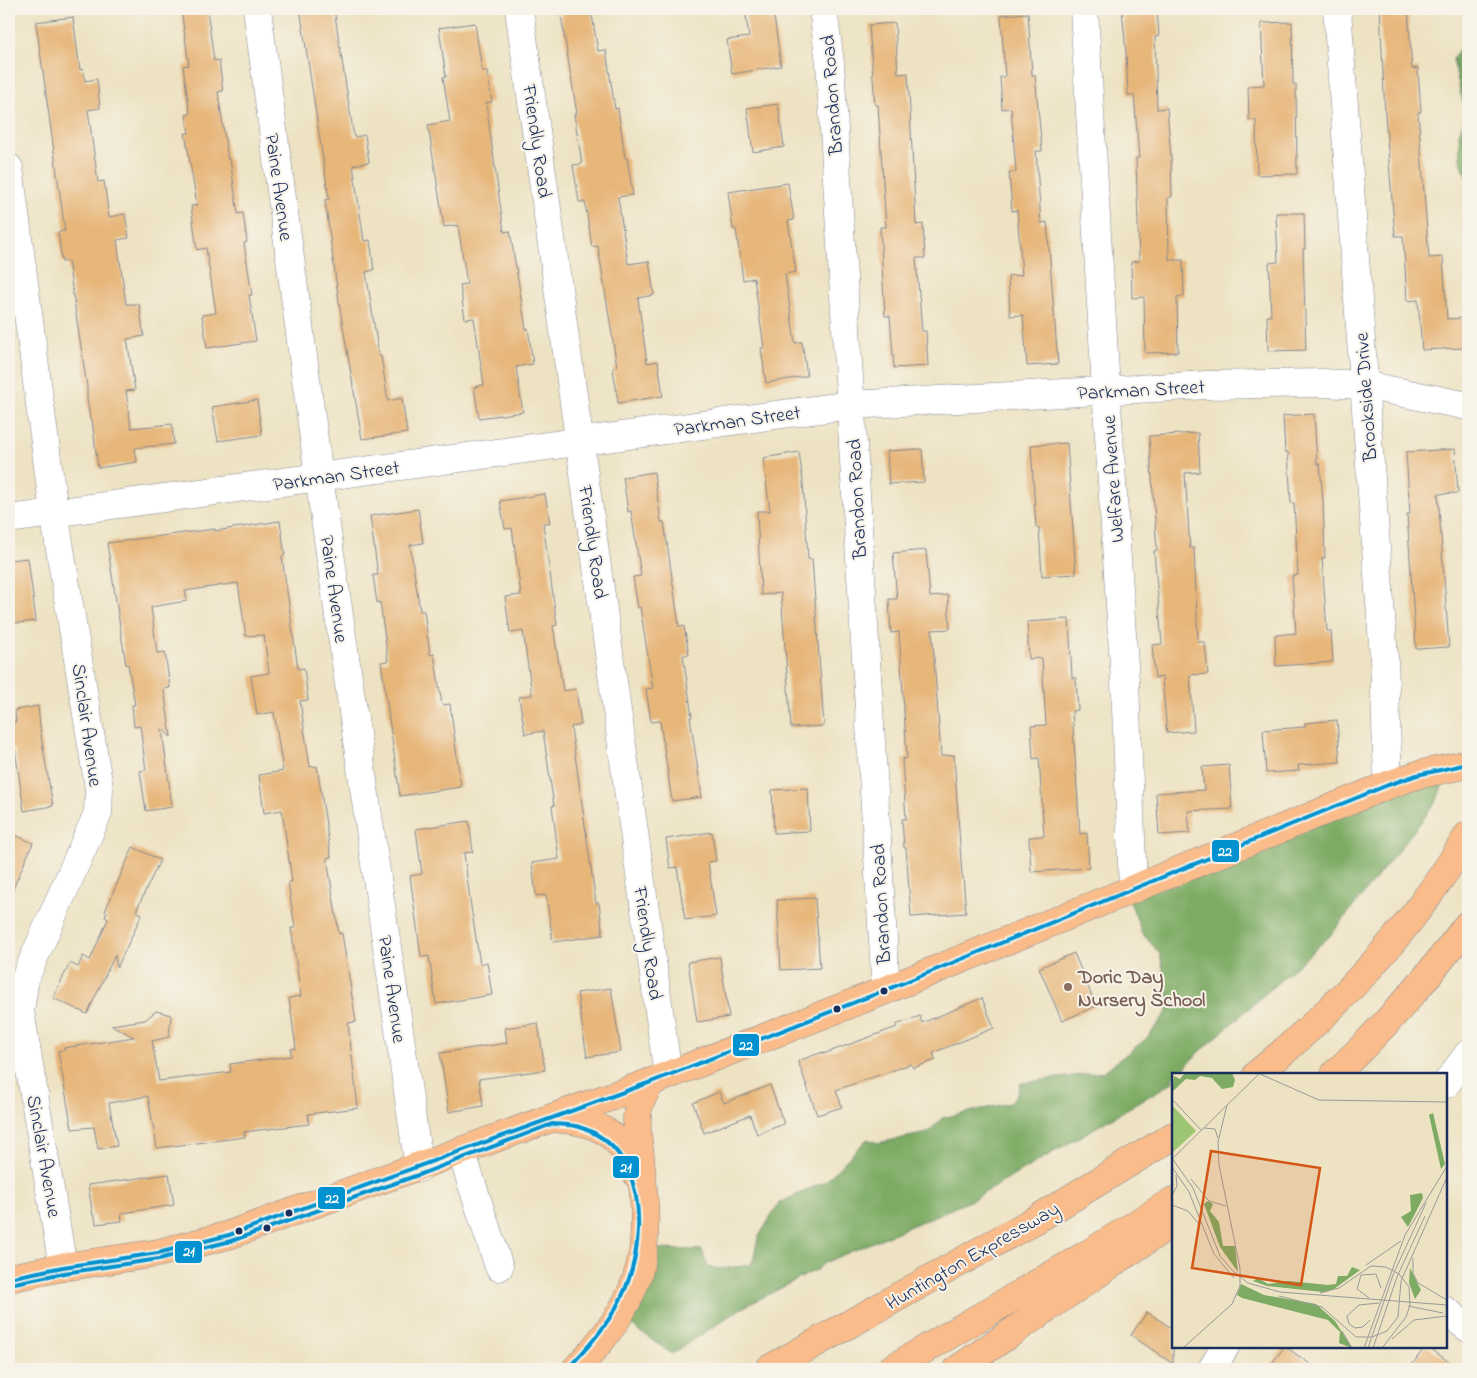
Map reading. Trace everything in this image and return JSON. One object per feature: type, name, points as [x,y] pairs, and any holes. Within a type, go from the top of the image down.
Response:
[{"type":"main road","points":[[9,1278],[63,1267],[158,1253],[229,1235],[419,1168],[660,1079],[886,990],[1388,785],[1417,775],[1468,764]]},
{"type":"main road","points":[[1258,1073],[1306,1032],[1366,971],[1419,907],[1468,835]]},
{"type":"main road","points":[[1337,1073],[1416,991],[1468,924]]},
{"type":"main road","points":[[576,1369],[614,1324],[632,1288],[643,1252],[645,1217],[637,1118],[643,1095],[660,1079]]},
{"type":"main road","points":[[551,1118],[588,1122],[613,1137],[631,1159],[644,1197]]},
{"type":"main road","name":"Huntington Expressway","points":[[769,1369],[1037,1219],[1172,1137]]},
{"type":"main road","points":[[891,1369],[1082,1257],[1172,1201]]},
{"type":"main road","points":[[958,1369],[1172,1223]]},
{"type":"street","name":"Paine Avenue","points":[[257,9],[319,477],[419,1168]]},
{"type":"street","name":"Friendly Road","points":[[519,9],[580,441],[660,1079]]},
{"type":"street","name":"Brandon Road","points":[[823,9],[830,64],[886,990]]},
{"type":"street","name":"Welfare Avenue","points":[[1084,9],[1106,390],[1126,681],[1133,889]]},
{"type":"street","name":"Brookside Drive","points":[[1336,9],[1384,658],[1388,785]]},
{"type":"street","name":"Sinclair Avenue","points":[[9,168],[54,512],[99,788],[98,813],[25,978],[20,1011],[63,1267]]},
{"type":"street","name":"Parkman Street","points":[[9,518],[850,405],[1106,390],[1322,383],[1364,385],[1468,406]]},
{"type":"street","points":[[1447,1083],[1468,1054]]},
{"type":"street","points":[[461,1151],[499,1267]]},
{"type":"street","points":[[1447,1312],[1468,1328]]},
{"type":"street","points":[[1212,1369],[1223,1348]]},
{"type":"green space","points":[[1468,35],[1468,181],[1460,159],[1459,133],[1466,116],[1453,59]]},
{"type":"green space","points":[[1449,765],[1436,803],[1330,936],[1192,1059],[1181,1073],[1172,1073],[1172,1083],[972,1200],[824,1263],[818,1269],[740,1309],[672,1354],[621,1318],[649,1249],[702,1250],[708,1267],[721,1269],[749,1265],[753,1261],[758,1238],[779,1203],[826,1181],[867,1139],[878,1143],[928,1133],[942,1118],[1010,1103],[1017,1094],[1021,1083],[1103,1072],[1146,1039],[1167,1012],[1168,994],[1160,954],[1142,933],[1127,894]]},
{"type":"building","points":[[181,9],[207,9],[214,61],[219,60],[223,91],[218,92],[238,214],[243,213],[247,242],[244,243],[252,295],[249,295],[256,341],[207,348],[202,315],[216,313],[206,248],[197,250],[191,206],[197,205],[185,133],[189,133],[186,115],[190,114],[183,66],[189,65]]},
{"type":"building","points":[[300,9],[334,9],[354,137],[365,135],[369,162],[353,165],[364,241],[370,240],[374,270],[366,272],[379,356],[381,356],[388,401],[402,398],[407,433],[362,439],[339,303],[325,200],[329,199]]},
{"type":"building","points":[[560,9],[591,9],[598,51],[606,50],[615,109],[618,108],[625,158],[627,158],[633,195],[618,197],[628,264],[649,261],[654,295],[638,298],[647,363],[658,361],[663,396],[618,403],[613,368],[617,367],[598,246],[592,247],[585,202],[579,202],[573,165],[582,164],[574,114],[577,114]]},
{"type":"building","points":[[745,9],[773,9],[781,66],[732,74],[727,40],[749,37]]},
{"type":"building","points":[[1122,9],[1157,9],[1159,36],[1155,37],[1157,109],[1167,108],[1171,158],[1172,197],[1168,197],[1169,260],[1183,260],[1184,296],[1177,297],[1178,352],[1145,353],[1144,297],[1132,298],[1131,262],[1139,261],[1136,158],[1139,158],[1134,95],[1128,95]]},
{"type":"building","points":[[1380,9],[1408,9],[1412,69],[1418,68],[1421,112],[1418,112],[1429,258],[1443,257],[1447,319],[1462,318],[1464,348],[1422,350],[1418,300],[1407,301],[1403,236],[1395,236],[1385,114]]},
{"type":"building","points":[[1028,13],[1032,75],[1035,75],[1042,151],[1036,151],[1041,223],[1047,222],[1058,364],[1027,366],[1023,315],[1010,316],[1008,276],[1022,275],[1017,210],[1012,211],[1009,172],[1016,172],[1011,108],[1002,109],[1000,77],[1005,77],[1001,15]]},
{"type":"building","points":[[73,17],[80,70],[83,69],[85,81],[97,79],[100,108],[88,110],[98,182],[104,181],[109,217],[125,214],[129,238],[117,240],[126,304],[139,304],[144,336],[127,339],[135,390],[126,391],[131,428],[172,424],[174,444],[135,448],[137,462],[98,468],[68,261],[62,262],[58,232],[65,231],[36,22]]},
{"type":"building","points":[[1292,22],[1293,84],[1296,84],[1297,174],[1257,175],[1256,120],[1249,120],[1248,86],[1264,85],[1261,23]]},
{"type":"building","points":[[475,23],[482,71],[487,71],[492,102],[486,103],[504,232],[510,231],[533,364],[516,367],[523,412],[479,418],[474,387],[484,385],[474,318],[465,319],[460,285],[467,284],[458,225],[444,227],[428,125],[450,121],[443,77],[446,77],[439,28]]},
{"type":"building","points":[[895,23],[898,74],[908,73],[916,225],[923,224],[925,258],[916,258],[922,331],[926,331],[928,366],[894,368],[890,316],[885,316],[880,227],[886,227],[878,105],[875,105],[869,25]]},
{"type":"building","points":[[778,104],[784,147],[753,152],[747,108]]},
{"type":"building","points":[[788,183],[794,220],[788,221],[796,272],[785,274],[795,343],[802,342],[807,376],[766,383],[761,348],[764,348],[754,278],[743,280],[736,229],[733,229],[728,192]]},
{"type":"building","points":[[1276,213],[1304,213],[1305,249],[1303,249],[1306,350],[1268,351],[1267,316],[1271,316],[1269,263],[1278,262]]},
{"type":"building","points":[[257,400],[262,435],[218,441],[212,407]]},
{"type":"building","points":[[1314,414],[1317,464],[1320,464],[1323,501],[1325,558],[1322,558],[1327,631],[1331,631],[1333,662],[1276,666],[1275,635],[1296,633],[1292,576],[1298,575],[1294,503],[1291,503],[1288,452],[1285,452],[1283,416]]},
{"type":"building","points":[[1198,433],[1200,472],[1185,473],[1190,548],[1194,548],[1198,642],[1205,642],[1208,674],[1190,675],[1194,731],[1167,733],[1162,677],[1155,678],[1152,645],[1162,644],[1154,551],[1157,550],[1149,436]]},
{"type":"building","points":[[1067,443],[1076,574],[1042,576],[1039,528],[1036,528],[1031,445]]},
{"type":"building","points":[[922,449],[924,482],[889,484],[887,451]]},
{"type":"building","points":[[1455,449],[1458,493],[1438,494],[1449,647],[1416,649],[1407,514],[1410,514],[1406,452]]},
{"type":"building","points":[[799,452],[808,559],[812,559],[824,726],[791,728],[781,593],[761,595],[757,511],[770,511],[763,458]]},
{"type":"building","points":[[654,472],[661,522],[664,522],[679,626],[684,626],[689,655],[683,655],[702,797],[672,801],[660,721],[651,722],[646,689],[653,688],[640,607],[638,608],[633,577],[641,576],[631,511],[628,512],[623,477]]},
{"type":"building","points":[[545,494],[550,523],[543,523],[557,625],[553,626],[563,691],[576,689],[581,725],[571,727],[596,903],[599,903],[603,935],[553,942],[546,895],[536,896],[532,863],[559,859],[552,806],[554,806],[543,731],[525,734],[519,697],[532,695],[523,631],[510,633],[505,597],[521,595],[512,528],[505,529],[500,501]]},
{"type":"building","points":[[418,509],[423,543],[410,545],[420,611],[424,611],[430,655],[434,654],[442,705],[450,704],[461,787],[400,796],[381,662],[388,661],[380,602],[377,603],[373,575],[378,575],[370,516]]},
{"type":"building","points":[[280,521],[285,555],[282,556],[298,669],[304,668],[308,700],[300,701],[310,767],[317,766],[331,857],[327,858],[339,934],[342,933],[356,1022],[348,1023],[358,1108],[308,1114],[309,1124],[244,1132],[245,1137],[157,1148],[148,1096],[109,1103],[117,1146],[98,1149],[94,1127],[72,1129],[58,1051],[65,1050],[64,1048],[134,1037],[111,1025],[145,1020],[156,1011],[171,1015],[169,1037],[152,1041],[159,1081],[231,1072],[230,1064],[291,1056],[291,1049],[296,1048],[289,998],[301,996],[291,928],[295,928],[288,882],[292,882],[282,810],[264,813],[259,775],[283,771],[274,712],[257,715],[251,676],[269,673],[264,635],[246,636],[238,583],[185,591],[187,601],[151,607],[157,653],[165,652],[170,688],[164,689],[171,737],[162,729],[172,807],[146,811],[140,771],[146,770],[140,726],[134,727],[132,705],[135,705],[128,664],[126,665],[107,543],[215,529],[215,531]]},
{"type":"building","points":[[926,550],[930,597],[948,595],[950,629],[932,630],[941,756],[954,755],[966,913],[911,917],[902,819],[906,819],[902,759],[907,758],[899,632],[891,633],[889,599],[897,599],[893,553]]},
{"type":"building","points":[[28,558],[36,621],[9,624],[9,560]]},
{"type":"building","points":[[1069,619],[1072,678],[1076,678],[1078,710],[1072,711],[1080,834],[1087,833],[1089,868],[1031,872],[1029,837],[1044,836],[1039,758],[1033,759],[1031,726],[1046,725],[1042,658],[1029,659],[1027,622]]},
{"type":"building","points":[[38,706],[53,806],[24,811],[15,749],[9,750],[9,722],[16,722],[15,710]]},
{"type":"building","points":[[1337,720],[1340,762],[1298,765],[1299,771],[1266,773],[1263,730],[1305,727],[1305,723]]},
{"type":"building","points":[[1229,765],[1232,809],[1188,811],[1190,833],[1159,835],[1156,793],[1204,790],[1202,767]]},
{"type":"building","points":[[808,788],[810,831],[774,833],[772,790]]},
{"type":"building","points":[[469,821],[473,852],[464,853],[470,900],[480,964],[487,962],[492,995],[436,1004],[429,956],[421,957],[410,876],[422,874],[416,829]]},
{"type":"building","points":[[9,832],[33,843],[9,898]]},
{"type":"building","points":[[712,832],[716,861],[708,862],[716,916],[685,920],[677,867],[670,868],[666,839]]},
{"type":"building","points":[[133,847],[160,860],[136,911],[142,914],[117,968],[115,955],[87,1014],[53,998],[70,963],[78,967],[83,956],[90,960],[108,919],[105,917],[107,912],[105,911]]},
{"type":"building","points":[[815,898],[820,968],[781,970],[777,900]]},
{"type":"building","name":"Doric Day Nursery School","points":[[1074,953],[1096,1006],[1062,1021],[1039,968]]},
{"type":"building","points":[[720,957],[729,1017],[697,1022],[688,962]]},
{"type":"building","points":[[611,988],[621,1052],[587,1057],[577,993]]},
{"type":"building","points":[[982,998],[994,1028],[933,1053],[936,1060],[913,1068],[911,1064],[836,1090],[842,1107],[817,1115],[798,1061],[897,1027],[896,1025],[920,1016],[922,1023]]},
{"type":"building","points":[[538,1023],[545,1070],[479,1079],[483,1106],[449,1112],[440,1053],[507,1043],[505,1028]]},
{"type":"building","points":[[770,1085],[784,1124],[757,1134],[750,1115],[704,1133],[693,1103],[719,1092],[724,1103]]},
{"type":"building","points":[[169,1174],[174,1205],[123,1213],[121,1214],[122,1221],[96,1224],[88,1185]]},
{"type":"building","points":[[1147,1312],[1172,1328],[1173,1364],[1131,1335]]},
{"type":"building","points":[[1283,1348],[1287,1348],[1317,1369],[1268,1369]]},
{"type":"building","points":[[1424,1348],[1429,1348],[1459,1369],[1409,1369]]},
{"type":"transit line","name":"22","points":[[9,1278],[63,1267],[158,1253],[229,1235],[651,1082],[886,990],[1388,785],[1417,775],[1468,764]]},
{"type":"transit line","name":"21","points":[[10,1284],[64,1273],[159,1259],[231,1241],[421,1174],[552,1124],[571,1125],[582,1128],[603,1139],[619,1154],[630,1174],[636,1196],[638,1219],[637,1243],[633,1266],[621,1298],[602,1329],[571,1365]]},
{"type":"place","name":"Doric Day Nursery School","points":[[1068,987]]}]
